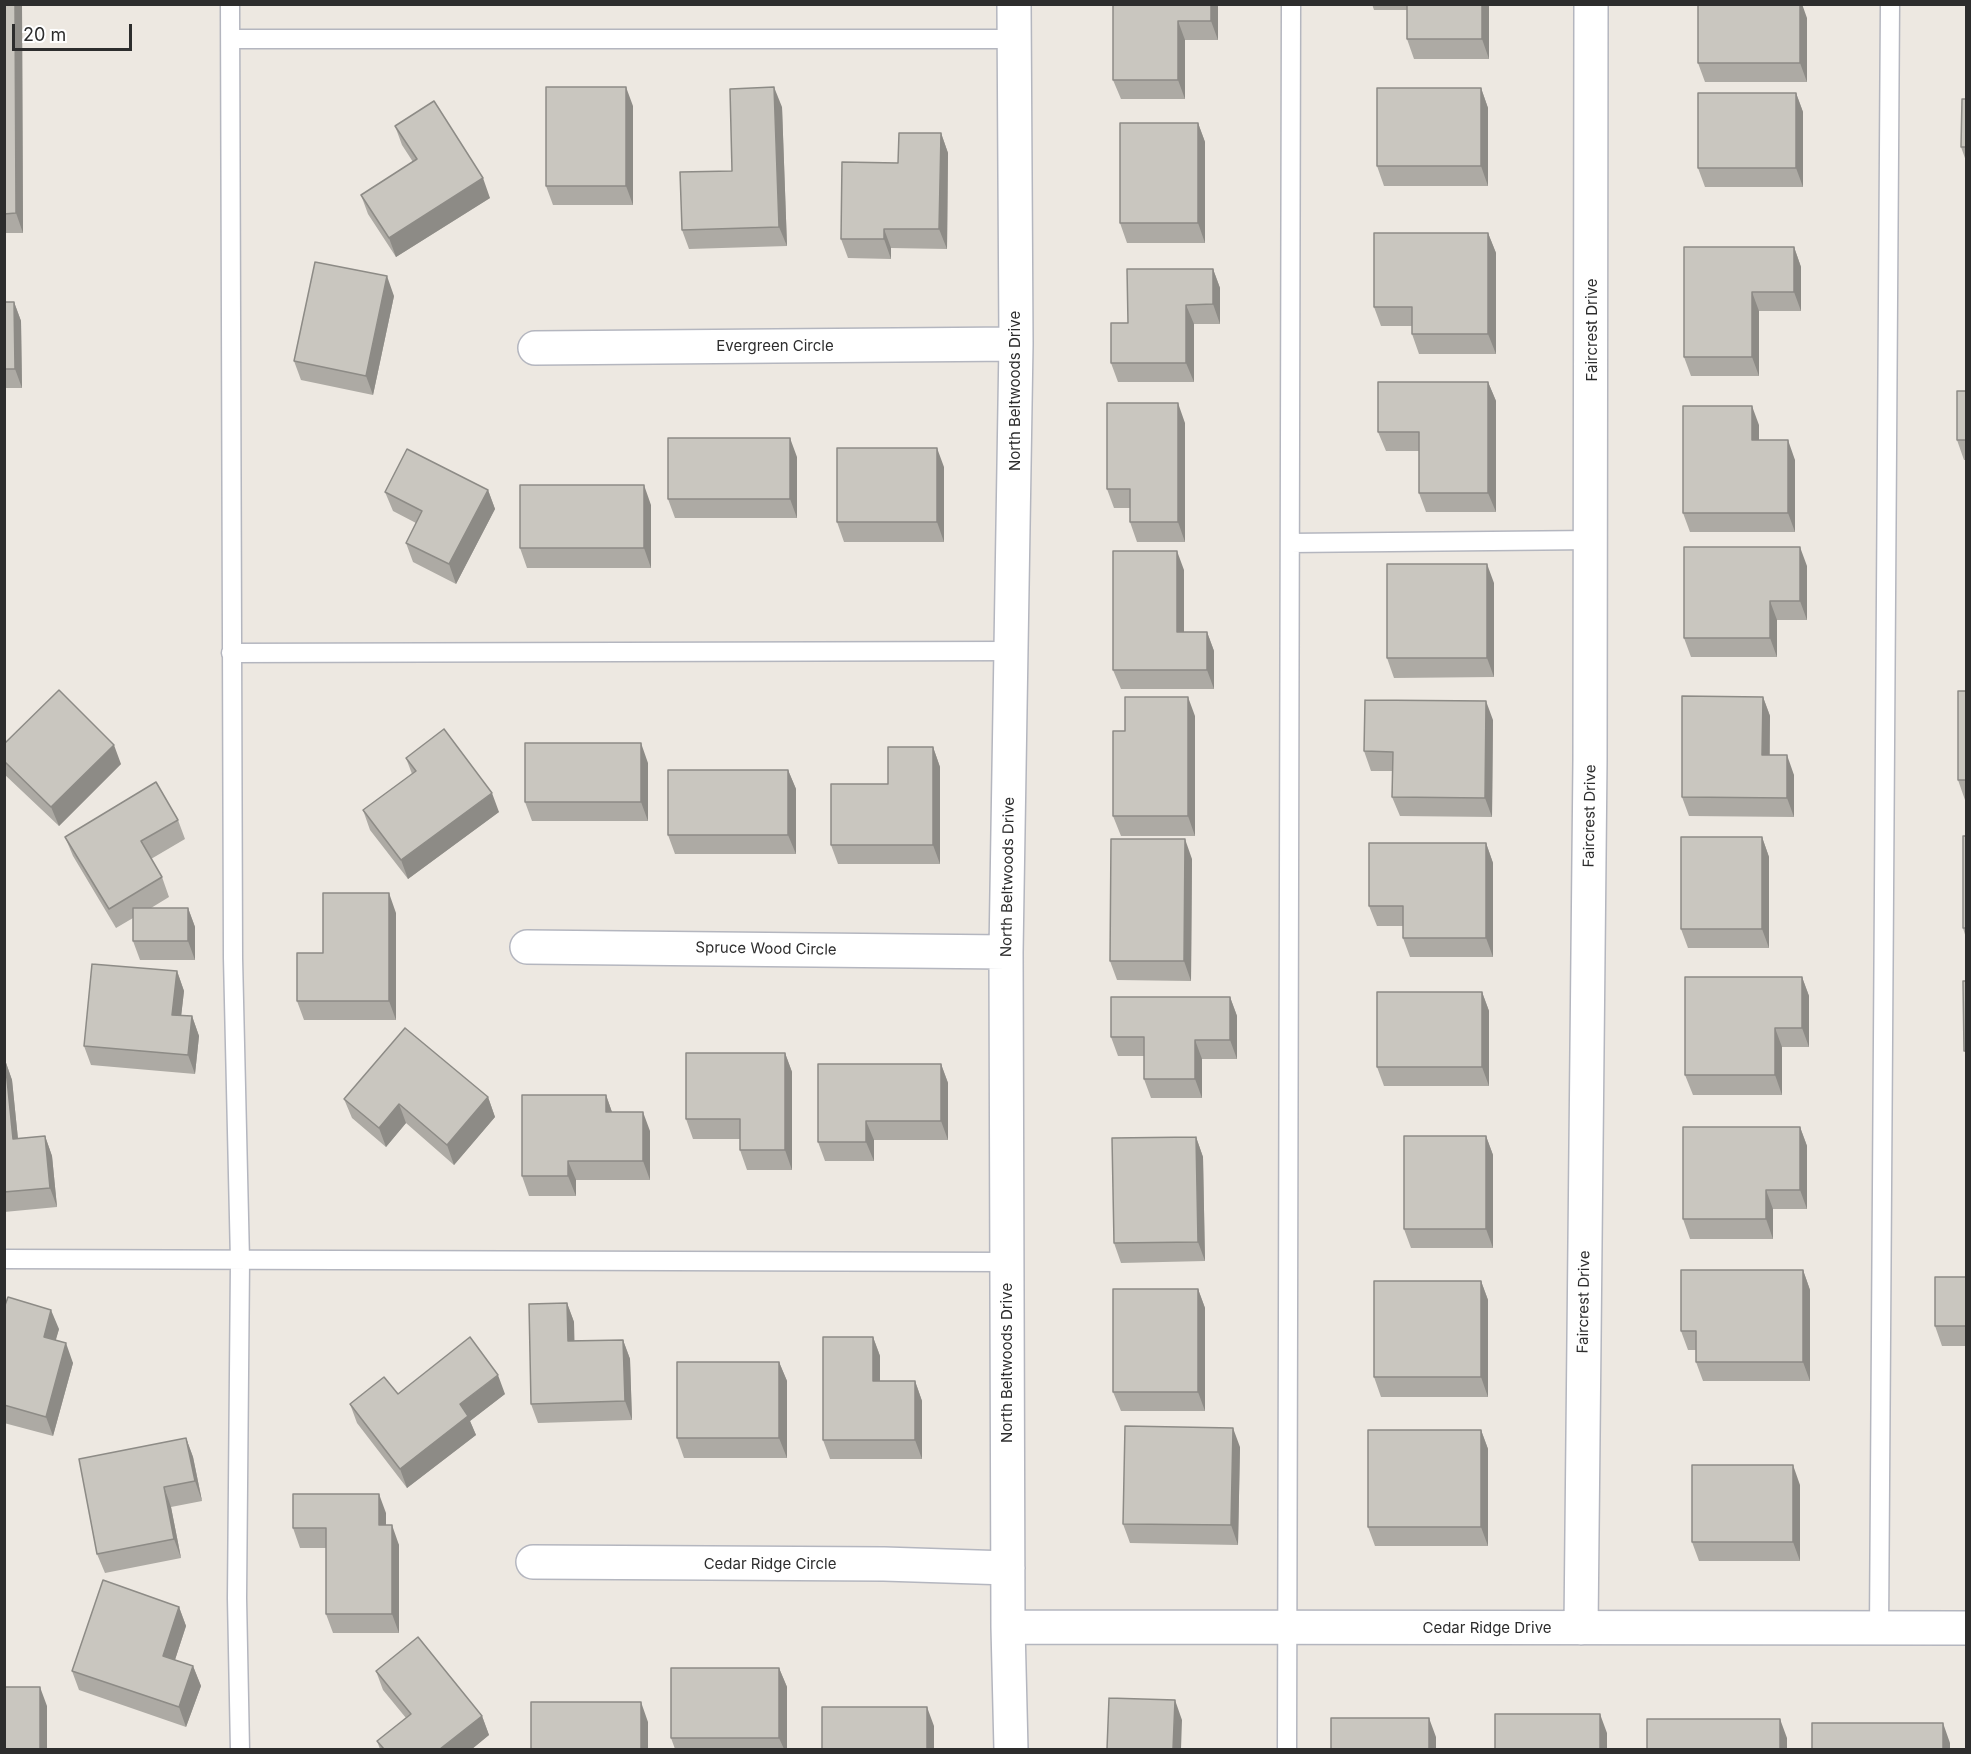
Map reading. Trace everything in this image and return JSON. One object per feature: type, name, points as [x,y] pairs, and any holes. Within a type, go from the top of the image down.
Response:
[{"type":"street","name":"North Beltwoods Drive","points":[[1011,1749],[1008,1627],[1006,952],[1016,344],[1014,4]]},
{"type":"street","name":"Faircrest Drive","points":[[1581,1628],[1592,540],[1591,4]]},
{"type":"street","name":"Evergreen Circle","points":[[534,348],[1016,344]]},
{"type":"street","name":"Spruce Wood Circle","points":[[527,947],[1006,952]]},
{"type":"street","name":"Cedar Ridge Circle","points":[[533,1562],[884,1564],[1008,1568]]},
{"type":"street","name":"Cedar Ridge Drive","points":[[1008,1627],[1966,1628]]},
{"type":"lane","points":[[230,4],[233,958],[240,1261],[237,1598],[240,1749]]},
{"type":"lane","points":[[1287,1749],[1291,4]]},
{"type":"lane","points":[[1879,1628],[1890,4]]},
{"type":"lane","points":[[231,39],[1014,39]]},
{"type":"lane","points":[[1290,543],[1592,540]]},
{"type":"lane","points":[[231,653],[1012,651]]},
{"type":"lane","points":[[4,1259],[1007,1262]]},
{"type":"building","points":[[4,4],[15,4],[16,213],[4,214]]},
{"type":"building","points":[[1113,4],[1211,4],[1211,21],[1178,21],[1178,80],[1113,80]]},
{"type":"building","points":[[1407,4],[1482,4],[1482,39],[1407,39]]},
{"type":"building","points":[[1698,4],[1800,4],[1800,63],[1698,63]]},
{"type":"building","points":[[546,87],[626,87],[626,186],[546,186]]},
{"type":"building","points":[[774,87],[779,227],[682,230],[680,172],[732,171],[730,89]]},
{"type":"building","points":[[1377,88],[1481,88],[1481,166],[1377,166]]},
{"type":"building","points":[[1698,93],[1796,93],[1796,168],[1698,168]]},
{"type":"building","points":[[1962,99],[1966,99],[1966,147],[1961,147]]},
{"type":"building","points":[[434,101],[483,178],[389,238],[361,195],[417,159],[395,126]]},
{"type":"building","points":[[1120,123],[1198,123],[1198,223],[1120,223]]},
{"type":"building","points":[[899,133],[941,133],[939,229],[884,229],[884,239],[841,239],[842,162],[898,163]]},
{"type":"building","points":[[1374,233],[1488,233],[1488,334],[1412,334],[1412,307],[1374,307]]},
{"type":"building","points":[[1684,247],[1794,247],[1794,292],[1752,292],[1752,357],[1684,357]]},
{"type":"building","points":[[315,262],[387,276],[366,376],[294,361]]},
{"type":"building","points":[[1127,269],[1213,269],[1213,304],[1186,305],[1186,363],[1111,363],[1111,323],[1128,323]]},
{"type":"building","points":[[4,302],[14,302],[15,369],[4,369]]},
{"type":"building","points":[[1378,382],[1488,382],[1488,493],[1419,493],[1419,432],[1378,432]]},
{"type":"building","points":[[1957,391],[1966,391],[1966,440],[1957,440]]},
{"type":"building","points":[[1107,403],[1178,403],[1178,522],[1130,522],[1130,489],[1107,489]]},
{"type":"building","points":[[1683,406],[1752,406],[1752,440],[1788,440],[1788,513],[1683,513]]},
{"type":"building","points":[[668,438],[790,438],[790,499],[668,499]]},
{"type":"building","points":[[837,448],[937,448],[937,522],[837,522]]},
{"type":"building","points":[[407,449],[488,490],[449,564],[406,543],[422,511],[385,492]]},
{"type":"building","points":[[520,485],[644,485],[644,548],[520,548]]},
{"type":"building","points":[[1684,547],[1800,547],[1800,601],[1770,601],[1770,638],[1684,638]]},
{"type":"building","points":[[1113,551],[1177,551],[1177,632],[1207,632],[1207,670],[1113,670]]},
{"type":"building","points":[[1387,564],[1487,564],[1487,658],[1387,658]]},
{"type":"building","points":[[59,690],[114,745],[51,807],[4,761],[4,744]]},
{"type":"building","points":[[1958,691],[1966,691],[1966,780],[1958,780]]},
{"type":"building","points":[[1682,696],[1763,697],[1762,755],[1787,755],[1787,798],[1682,797]]},
{"type":"building","points":[[1125,697],[1188,697],[1188,816],[1113,816],[1113,731],[1125,731]]},
{"type":"building","points":[[1365,700],[1486,701],[1485,798],[1392,797],[1393,752],[1364,751]]},
{"type":"building","points":[[444,729],[492,793],[401,860],[363,810],[416,771],[406,758]]},
{"type":"building","points":[[525,743],[641,743],[641,802],[525,802]]},
{"type":"building","points":[[888,747],[933,747],[933,845],[831,845],[831,784],[888,784]]},
{"type":"building","points":[[668,770],[788,770],[788,835],[668,835]]},
{"type":"building","points":[[156,782],[178,820],[141,841],[162,877],[109,909],[65,837]]},
{"type":"building","points":[[1963,836],[1966,836],[1966,928],[1963,928]]},
{"type":"building","points":[[1681,837],[1762,837],[1762,929],[1681,929]]},
{"type":"building","points":[[1111,839],[1185,839],[1184,961],[1110,961]]},
{"type":"building","points":[[1369,843],[1486,843],[1486,938],[1403,938],[1403,906],[1369,906]]},
{"type":"building","points":[[323,893],[389,893],[389,1001],[297,1001],[297,953],[323,953]]},
{"type":"building","points":[[133,908],[188,908],[188,941],[133,941]]},
{"type":"building","points":[[92,964],[177,971],[172,1015],[192,1016],[188,1055],[84,1046]]},
{"type":"building","points":[[1685,977],[1802,977],[1802,1028],[1775,1028],[1775,1075],[1685,1075]]},
{"type":"building","points":[[1963,981],[1966,981],[1966,1051],[1964,1051]]},
{"type":"building","points":[[1377,992],[1482,992],[1482,1067],[1377,1067]]},
{"type":"building","points":[[1111,997],[1230,997],[1230,1040],[1195,1040],[1195,1079],[1144,1079],[1144,1037],[1111,1037]]},
{"type":"building","points":[[405,1028],[488,1097],[447,1145],[399,1104],[379,1128],[344,1099]]},
{"type":"building","points":[[686,1053],[785,1053],[785,1150],[740,1150],[740,1119],[686,1119]]},
{"type":"building","points":[[4,1060],[13,1139],[45,1136],[50,1188],[4,1192]]},
{"type":"building","points":[[818,1064],[941,1064],[941,1121],[866,1121],[866,1142],[818,1142]]},
{"type":"building","points":[[522,1095],[606,1095],[606,1112],[643,1112],[643,1161],[568,1161],[568,1176],[522,1176]]},
{"type":"building","points":[[1683,1127],[1800,1127],[1800,1190],[1766,1190],[1766,1219],[1683,1219]]},
{"type":"building","points":[[1404,1136],[1486,1136],[1486,1229],[1404,1229]]},
{"type":"building","points":[[1196,1137],[1198,1242],[1114,1243],[1112,1138]]},
{"type":"building","points":[[1681,1270],[1803,1270],[1803,1362],[1696,1362],[1696,1331],[1681,1331]]},
{"type":"building","points":[[1935,1277],[1966,1277],[1966,1326],[1935,1326]]},
{"type":"building","points":[[1374,1281],[1481,1281],[1481,1377],[1374,1377]]},
{"type":"building","points":[[1113,1289],[1198,1289],[1198,1392],[1113,1392]]},
{"type":"building","points":[[8,1297],[51,1310],[44,1337],[66,1343],[46,1417],[4,1405],[4,1308]]},
{"type":"building","points":[[567,1303],[568,1341],[623,1340],[625,1401],[531,1404],[529,1304]]},
{"type":"building","points":[[470,1337],[498,1375],[460,1404],[468,1416],[400,1469],[350,1404],[384,1377],[398,1394]]},
{"type":"building","points":[[823,1337],[873,1337],[873,1381],[915,1381],[915,1440],[823,1440]]},
{"type":"building","points":[[677,1362],[779,1362],[779,1438],[677,1438]]},
{"type":"building","points":[[1125,1426],[1233,1428],[1231,1525],[1123,1524]]},
{"type":"building","points":[[1368,1430],[1481,1430],[1481,1527],[1368,1527]]},
{"type":"building","points":[[186,1438],[195,1481],[164,1487],[174,1539],[97,1554],[79,1459]]},
{"type":"building","points":[[1692,1465],[1793,1465],[1793,1542],[1692,1542]]},
{"type":"building","points":[[293,1494],[379,1494],[379,1525],[392,1525],[392,1614],[326,1614],[326,1528],[293,1528]]},
{"type":"building","points":[[103,1580],[179,1607],[163,1656],[193,1666],[179,1707],[72,1671]]},
{"type":"building","points":[[418,1637],[482,1716],[440,1749],[384,1749],[377,1741],[411,1714],[376,1671]]},
{"type":"building","points":[[671,1668],[779,1668],[779,1738],[671,1738]]},
{"type":"building","points":[[4,1687],[40,1687],[40,1749],[4,1749]]},
{"type":"building","points":[[1109,1698],[1175,1700],[1173,1749],[1107,1749]]},
{"type":"building","points":[[531,1702],[641,1702],[641,1749],[531,1749]]},
{"type":"building","points":[[822,1707],[927,1707],[927,1749],[822,1749]]},
{"type":"building","points":[[1495,1714],[1600,1714],[1600,1749],[1495,1749]]},
{"type":"building","points":[[1331,1718],[1429,1718],[1429,1749],[1331,1749]]},
{"type":"building","points":[[1647,1719],[1780,1719],[1780,1749],[1647,1749]]},
{"type":"building","points":[[1812,1723],[1943,1723],[1943,1749],[1812,1749]]}]
